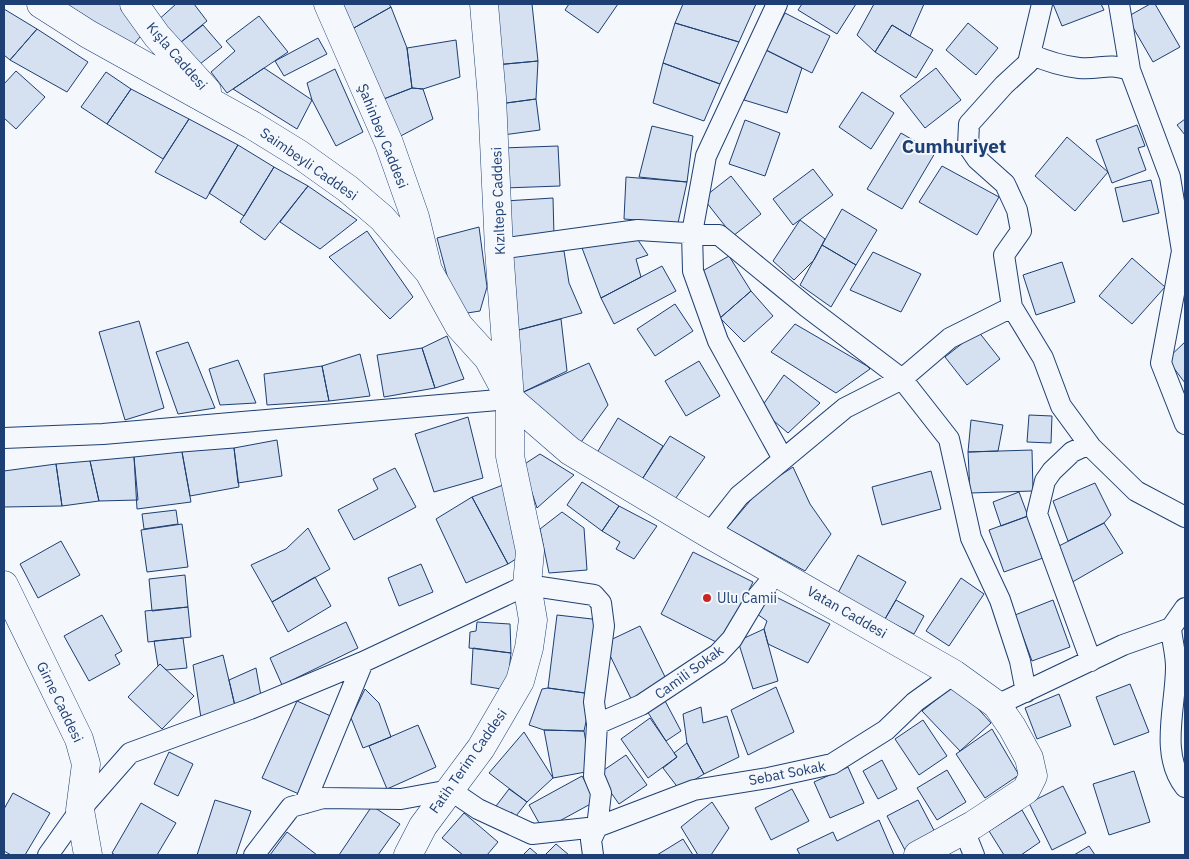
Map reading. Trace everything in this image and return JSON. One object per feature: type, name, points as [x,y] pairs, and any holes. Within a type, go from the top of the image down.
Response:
[{"type":"street","name":"Saimbeyli Caddesi","points":[[41,4],[88,34],[222,107],[300,154],[382,218],[429,272],[459,326],[488,358],[510,399]]},
{"type":"street","name":"Kışla Caddesi","points":[[134,4],[157,36],[222,107]]},
{"type":"street","name":"Şahinbey Caddesi","points":[[328,4],[389,143],[414,217],[429,272]]},
{"type":"street","name":"Kızıltepe Caddesi","points":[[484,4],[493,107],[499,249],[510,399]]},
{"type":"street","points":[[777,4],[706,156],[692,233],[693,271],[714,332],[783,459]]},
{"type":"street","points":[[1042,4],[1028,63],[1004,85],[970,124],[969,131],[968,146],[977,159],[1005,184],[1017,210],[1021,231],[1004,255],[1012,307],[1042,358],[1061,406],[1089,444],[1136,491],[1185,517]]},
{"type":"street","points":[[1119,4],[1130,70],[1178,179],[1182,252],[1161,363],[1185,424]]},
{"type":"street","points":[[1030,54],[1053,64],[1081,68],[1115,65],[1130,70]]},
{"type":"street","points":[[499,249],[638,230],[719,235],[806,307],[902,378],[949,439],[971,538],[1000,600],[1020,661],[1026,692]]},
{"type":"street","points":[[709,534],[739,496],[845,408],[902,378],[950,338],[1012,307]]},
{"type":"street","points":[[4,438],[103,434],[510,399]]},
{"type":"street","name":"Vatan Caddesi","points":[[510,399],[570,451],[709,534],[954,674],[997,706],[1012,727],[1029,758],[1033,776],[1026,790],[964,830],[918,855]]},
{"type":"street","name":"Fatih Terim Caddesi","points":[[408,855],[423,826],[481,748],[520,681],[529,648],[533,620],[526,584],[530,551],[510,456],[510,399]]},
{"type":"street","points":[[1089,444],[1072,452],[1052,471],[1045,481],[1037,514],[1090,661]]},
{"type":"street","name":"Camili Sokak","points":[[597,724],[641,706],[718,654],[732,639],[757,597],[778,572]]},
{"type":"street","points":[[48,855],[80,810],[130,753],[250,709],[364,662],[526,584],[594,595],[601,603],[604,626],[594,702],[597,724],[594,776],[602,793],[597,827],[591,840],[593,855]]},
{"type":"street","name":"Girne Caddesi","points":[[4,585],[79,739],[86,764],[80,810],[88,855]]},
{"type":"street","points":[[997,706],[1123,645],[1170,628],[1185,608]]},
{"type":"street","points":[[1170,628],[1176,665],[1170,745],[1179,779],[1185,788]]},
{"type":"street","points":[[305,803],[364,662]]},
{"type":"street","name":"Sebat Sokak","points":[[450,790],[478,810],[532,834],[597,827],[694,790],[832,764],[886,730],[915,702],[954,674]]},
{"type":"street","points":[[254,855],[292,807],[323,798],[401,799],[450,790]]},
{"type":"street","points":[[964,830],[974,855]]},
{"type":"building","points":[[60,4],[120,4],[146,30],[129,50]]},
{"type":"building","points":[[176,4],[194,4],[207,21],[176,46],[156,22]]},
{"type":"building","points":[[333,4],[389,4],[391,7],[345,33]]},
{"type":"building","points":[[489,4],[532,4],[538,61],[495,65]]},
{"type":"building","points":[[569,4],[618,4],[598,33],[565,10]]},
{"type":"building","points":[[683,4],[756,4],[739,42],[675,23]]},
{"type":"building","points":[[802,4],[856,4],[837,34],[798,10]]},
{"type":"building","points":[[874,4],[924,4],[910,36],[892,25],[875,52],[857,35]]},
{"type":"building","points":[[1053,4],[1101,4],[1104,10],[1062,26]]},
{"type":"building","points":[[1150,4],[1155,4],[1180,47],[1153,62],[1127,17]]},
{"type":"building","points":[[391,7],[407,48],[412,88],[376,102],[345,33]]},
{"type":"building","points":[[4,9],[37,29],[10,60],[4,55]]},
{"type":"building","points":[[785,13],[830,36],[812,73],[766,50]]},
{"type":"building","points":[[259,16],[288,52],[227,93],[211,72],[235,51],[226,41]]},
{"type":"building","points":[[675,23],[739,42],[720,84],[663,63]]},
{"type":"building","points":[[968,23],[998,48],[976,75],[946,50]]},
{"type":"building","points":[[203,25],[222,47],[196,67],[176,46]]},
{"type":"building","points":[[892,25],[933,50],[916,78],[875,52]]},
{"type":"building","points":[[37,29],[88,62],[67,92],[10,60]]},
{"type":"building","points":[[318,38],[327,54],[284,76],[275,61]]},
{"type":"building","points":[[456,40],[460,77],[423,89],[412,88],[407,48]]},
{"type":"building","points":[[766,50],[802,68],[787,113],[744,100]]},
{"type":"building","points":[[538,61],[536,99],[499,104],[495,65]]},
{"type":"building","points":[[663,63],[720,84],[704,121],[653,103]]},
{"type":"building","points":[[264,68],[312,100],[297,129],[233,89]]},
{"type":"building","points":[[936,68],[961,100],[925,128],[900,96]]},
{"type":"building","points":[[335,69],[363,132],[336,146],[312,100],[307,83]]},
{"type":"building","points":[[16,71],[45,97],[16,129],[4,118],[4,84]]},
{"type":"building","points":[[106,72],[131,89],[107,124],[81,107]]},
{"type":"building","points":[[412,88],[423,89],[433,119],[393,140],[376,102]]},
{"type":"building","points":[[131,89],[189,119],[163,159],[107,124]]},
{"type":"building","points":[[862,92],[894,113],[871,149],[839,127]]},
{"type":"building","points":[[536,99],[540,130],[503,135],[499,104]]},
{"type":"building","points":[[189,119],[238,145],[206,199],[155,172]]},
{"type":"building","points":[[1185,119],[1185,135],[1177,125]]},
{"type":"building","points":[[745,120],[780,133],[765,176],[729,164]]},
{"type":"building","points":[[1137,125],[1145,146],[1138,148],[1146,170],[1112,183],[1096,140]]},
{"type":"building","points":[[652,126],[693,136],[687,182],[639,177]]},
{"type":"building","points":[[901,133],[935,153],[902,209],[867,189]]},
{"type":"building","points":[[1067,137],[1108,172],[1075,211],[1035,176]]},
{"type":"building","points":[[238,145],[274,167],[244,216],[209,193]]},
{"type":"building","points":[[558,146],[560,186],[504,188],[502,148]]},
{"type":"building","points":[[942,166],[999,197],[977,235],[919,202]]},
{"type":"building","points":[[274,167],[308,186],[265,240],[240,222]]},
{"type":"building","points":[[813,169],[833,195],[793,225],[773,199]]},
{"type":"building","points":[[731,176],[761,214],[733,236],[703,198]]},
{"type":"building","points":[[626,177],[687,182],[678,223],[624,219]]},
{"type":"building","points":[[1151,180],[1159,213],[1123,222],[1115,188]]},
{"type":"building","points":[[308,186],[357,220],[320,249],[280,222]]},
{"type":"building","points":[[553,198],[554,236],[509,240],[505,201]]},
{"type":"building","points":[[842,209],[877,230],[856,265],[822,245]]},
{"type":"building","points":[[800,220],[825,239],[814,260],[794,280],[773,261]]},
{"type":"building","points":[[479,227],[487,287],[480,311],[461,314],[456,309],[437,238]]},
{"type":"building","points":[[367,231],[413,297],[390,319],[329,257]]},
{"type":"building","points":[[636,237],[648,255],[636,259],[641,277],[601,298],[582,248]]},
{"type":"building","points":[[822,245],[856,265],[831,307],[800,285]]},
{"type":"building","points":[[564,251],[569,283],[582,313],[511,332],[507,254]]},
{"type":"building","points":[[873,252],[921,274],[901,312],[850,290]]},
{"type":"building","points":[[729,256],[751,291],[720,318],[699,273]]},
{"type":"building","points":[[1132,258],[1165,287],[1132,324],[1099,296]]},
{"type":"building","points":[[1062,262],[1075,302],[1036,315],[1023,275]]},
{"type":"building","points":[[662,266],[676,291],[614,324],[601,298]]},
{"type":"building","points":[[751,291],[773,316],[744,342],[720,318]]},
{"type":"building","points":[[675,304],[693,331],[655,356],[637,329]]},
{"type":"building","points":[[561,319],[567,371],[517,395],[511,332]]},
{"type":"building","points":[[139,321],[164,408],[125,420],[99,332]]},
{"type":"building","points":[[795,324],[870,369],[836,393],[771,352]]},
{"type":"building","points":[[978,331],[1000,359],[967,385],[945,357]]},
{"type":"building","points":[[447,336],[464,379],[435,388],[422,348]]},
{"type":"building","points":[[188,342],[215,408],[178,414],[156,352]]},
{"type":"building","points":[[1185,342],[1185,383],[1167,359]]},
{"type":"building","points":[[422,348],[435,388],[384,397],[377,355]]},
{"type":"building","points":[[360,354],[370,396],[329,401],[322,366]]},
{"type":"building","points":[[238,360],[256,403],[220,405],[209,369]]},
{"type":"building","points":[[699,361],[720,396],[686,416],[665,381]]},
{"type":"building","points":[[589,363],[608,405],[579,445],[517,395]]},
{"type":"building","points":[[322,366],[329,401],[267,405],[264,374]]},
{"type":"building","points":[[784,375],[820,403],[788,433],[760,409]]},
{"type":"building","points":[[1029,415],[1052,416],[1051,443],[1027,442]]},
{"type":"building","points":[[468,417],[483,478],[434,492],[415,434]]},
{"type":"building","points":[[618,418],[663,446],[641,481],[595,456]]},
{"type":"building","points":[[971,420],[1003,425],[998,451],[968,452]]},
{"type":"building","points":[[670,436],[705,457],[673,502],[641,481]]},
{"type":"building","points":[[277,440],[282,476],[238,483],[234,448]]},
{"type":"building","points":[[234,448],[239,487],[190,496],[182,452]]},
{"type":"building","points":[[1032,450],[1033,491],[970,493],[968,452]]},
{"type":"building","points":[[182,452],[191,502],[137,509],[134,457]]},
{"type":"building","points":[[540,454],[574,475],[537,508],[523,465]]},
{"type":"building","points":[[134,457],[138,500],[99,501],[90,461]]},
{"type":"building","points":[[90,461],[99,501],[62,506],[56,464]]},
{"type":"building","points":[[56,464],[62,506],[4,507],[4,471]]},
{"type":"building","points":[[793,467],[810,504],[831,534],[805,571],[727,528],[761,488]]},
{"type":"building","points":[[395,468],[416,507],[354,540],[338,510],[378,489],[373,479]]},
{"type":"building","points":[[931,471],[941,509],[882,525],[872,487]]},
{"type":"building","points":[[582,482],[619,506],[602,531],[567,505]]},
{"type":"building","points":[[1095,483],[1111,515],[1104,523],[1068,541],[1053,501]]},
{"type":"building","points":[[503,485],[524,554],[508,564],[472,497]]},
{"type":"building","points":[[1019,492],[1028,516],[1001,526],[993,502]]},
{"type":"building","points":[[472,497],[508,564],[466,583],[436,519]]},
{"type":"building","points":[[619,506],[657,526],[634,559],[616,549],[620,542],[602,531]]},
{"type":"building","points":[[176,510],[178,524],[144,529],[142,514]]},
{"type":"building","points":[[562,512],[584,528],[587,570],[549,573],[540,529]]},
{"type":"building","points":[[1028,516],[1043,558],[1004,572],[989,530]]},
{"type":"building","points":[[1104,523],[1123,553],[1069,584],[1055,548]]},
{"type":"building","points":[[182,524],[188,567],[147,572],[141,530]]},
{"type":"building","points":[[308,528],[330,569],[272,602],[251,565],[286,549]]},
{"type":"building","points":[[61,541],[80,575],[38,598],[20,564]]},
{"type":"building","name":"Ulu Camii","points":[[693,552],[753,582],[722,645],[661,614]]},
{"type":"building","points":[[858,555],[906,582],[885,619],[838,593]]},
{"type":"building","points":[[421,564],[433,592],[399,606],[388,578]]},
{"type":"building","points":[[185,575],[188,607],[152,611],[149,579]]},
{"type":"building","points":[[315,577],[331,606],[288,632],[272,602]]},
{"type":"building","points":[[961,578],[984,594],[949,646],[926,631]]},
{"type":"building","points":[[770,594],[830,624],[808,663],[768,644],[764,629],[767,621],[757,614]]},
{"type":"building","points":[[896,600],[924,616],[914,634],[885,619]]},
{"type":"building","points":[[1053,600],[1070,647],[1032,661],[1015,615]]},
{"type":"building","points":[[188,607],[191,637],[148,642],[145,611]]},
{"type":"building","points":[[102,615],[122,651],[115,655],[120,664],[89,681],[64,636]]},
{"type":"building","points":[[557,615],[601,620],[592,694],[548,688]]},
{"type":"building","points":[[346,622],[358,648],[282,685],[270,658]]},
{"type":"building","points":[[477,622],[510,624],[511,653],[469,648],[470,632],[476,631]]},
{"type":"building","points":[[640,626],[669,685],[633,703],[604,643]]},
{"type":"building","points":[[764,629],[778,681],[753,689],[738,641]]},
{"type":"building","points":[[183,638],[187,668],[166,670],[160,664],[158,666],[154,641]]},
{"type":"building","points":[[473,648],[511,653],[507,690],[471,684]]},
{"type":"building","points":[[223,655],[235,706],[201,718],[193,665]]},
{"type":"building","points":[[160,664],[194,696],[162,729],[128,697]]},
{"type":"building","points":[[256,668],[261,696],[235,706],[229,680]]},
{"type":"building","points":[[956,684],[991,723],[960,751],[922,711]]},
{"type":"building","points":[[1130,684],[1149,732],[1114,745],[1096,697]]},
{"type":"building","points":[[776,687],[794,732],[748,755],[731,710]]},
{"type":"building","points":[[548,688],[592,694],[584,731],[544,730],[529,725],[542,689]]},
{"type":"building","points":[[365,689],[379,703],[391,737],[363,748],[351,718]]},
{"type":"building","points":[[1059,694],[1071,726],[1037,739],[1025,708]]},
{"type":"building","points":[[664,699],[681,731],[666,741],[647,711]]},
{"type":"building","points":[[297,701],[333,717],[299,794],[262,778]]},
{"type":"building","points":[[701,707],[703,723],[727,716],[739,757],[704,774],[687,743],[683,714]]},
{"type":"building","points":[[650,718],[677,757],[648,778],[621,739]]},
{"type":"building","points":[[923,720],[947,756],[919,775],[895,739]]},
{"type":"building","points":[[418,725],[436,767],[387,789],[369,746]]},
{"type":"building","points":[[992,729],[1019,775],[985,798],[956,754]]},
{"type":"building","points":[[544,730],[584,731],[591,771],[553,778]]},
{"type":"building","points":[[524,732],[553,778],[527,802],[489,773]]},
{"type":"building","points":[[687,743],[704,774],[679,789],[663,768],[677,757],[674,753]]},
{"type":"building","points":[[169,752],[193,764],[178,796],[154,784]]},
{"type":"building","points":[[626,755],[647,785],[619,804],[598,774]]},
{"type":"building","points":[[882,760],[897,789],[878,799],[863,771]]},
{"type":"building","points":[[848,767],[864,803],[830,818],[814,782]]},
{"type":"building","points":[[947,770],[966,802],[937,820],[917,788]]},
{"type":"building","points":[[1134,771],[1150,822],[1109,835],[1093,784]]},
{"type":"building","points":[[582,776],[596,801],[543,830],[529,805]]},
{"type":"building","points":[[1063,786],[1086,833],[1052,850],[1029,803]]},
{"type":"building","points":[[509,789],[527,802],[516,816],[511,812],[506,819],[493,810]]},
{"type":"building","points":[[792,789],[809,821],[771,840],[755,808]]},
{"type":"building","points":[[13,793],[50,813],[25,855],[11,855],[4,851],[4,809]]},
{"type":"building","points":[[215,800],[251,811],[236,855],[197,855]]},
{"type":"building","points":[[918,800],[937,836],[906,852],[887,816]]},
{"type":"building","points":[[712,802],[729,828],[711,855],[698,855],[681,827]]},
{"type":"building","points":[[141,803],[176,823],[157,855],[115,855],[112,853]]},
{"type":"building","points":[[372,806],[400,824],[378,855],[339,855]]},
{"type":"building","points":[[1022,810],[1040,842],[1021,855],[1004,855],[989,831]]},
{"type":"building","points":[[464,813],[498,842],[487,855],[463,855],[442,838]]},
{"type":"building","points":[[879,820],[894,855],[800,855],[797,849],[833,832],[837,841]]},
{"type":"building","points":[[287,832],[317,855],[270,855]]},
{"type":"building","points":[[683,839],[693,855],[657,855]]},
{"type":"building","points":[[556,844],[569,855],[545,855]]},
{"type":"building","points":[[1089,846],[1095,855],[1074,855]]},
{"type":"building","points":[[530,848],[538,855],[523,855]]},
{"type":"place","name":"Ulu Camii","points":[[707,598]]},
{"type":"district","name":"Cumhuriyet","points":[[954,146]]}]
